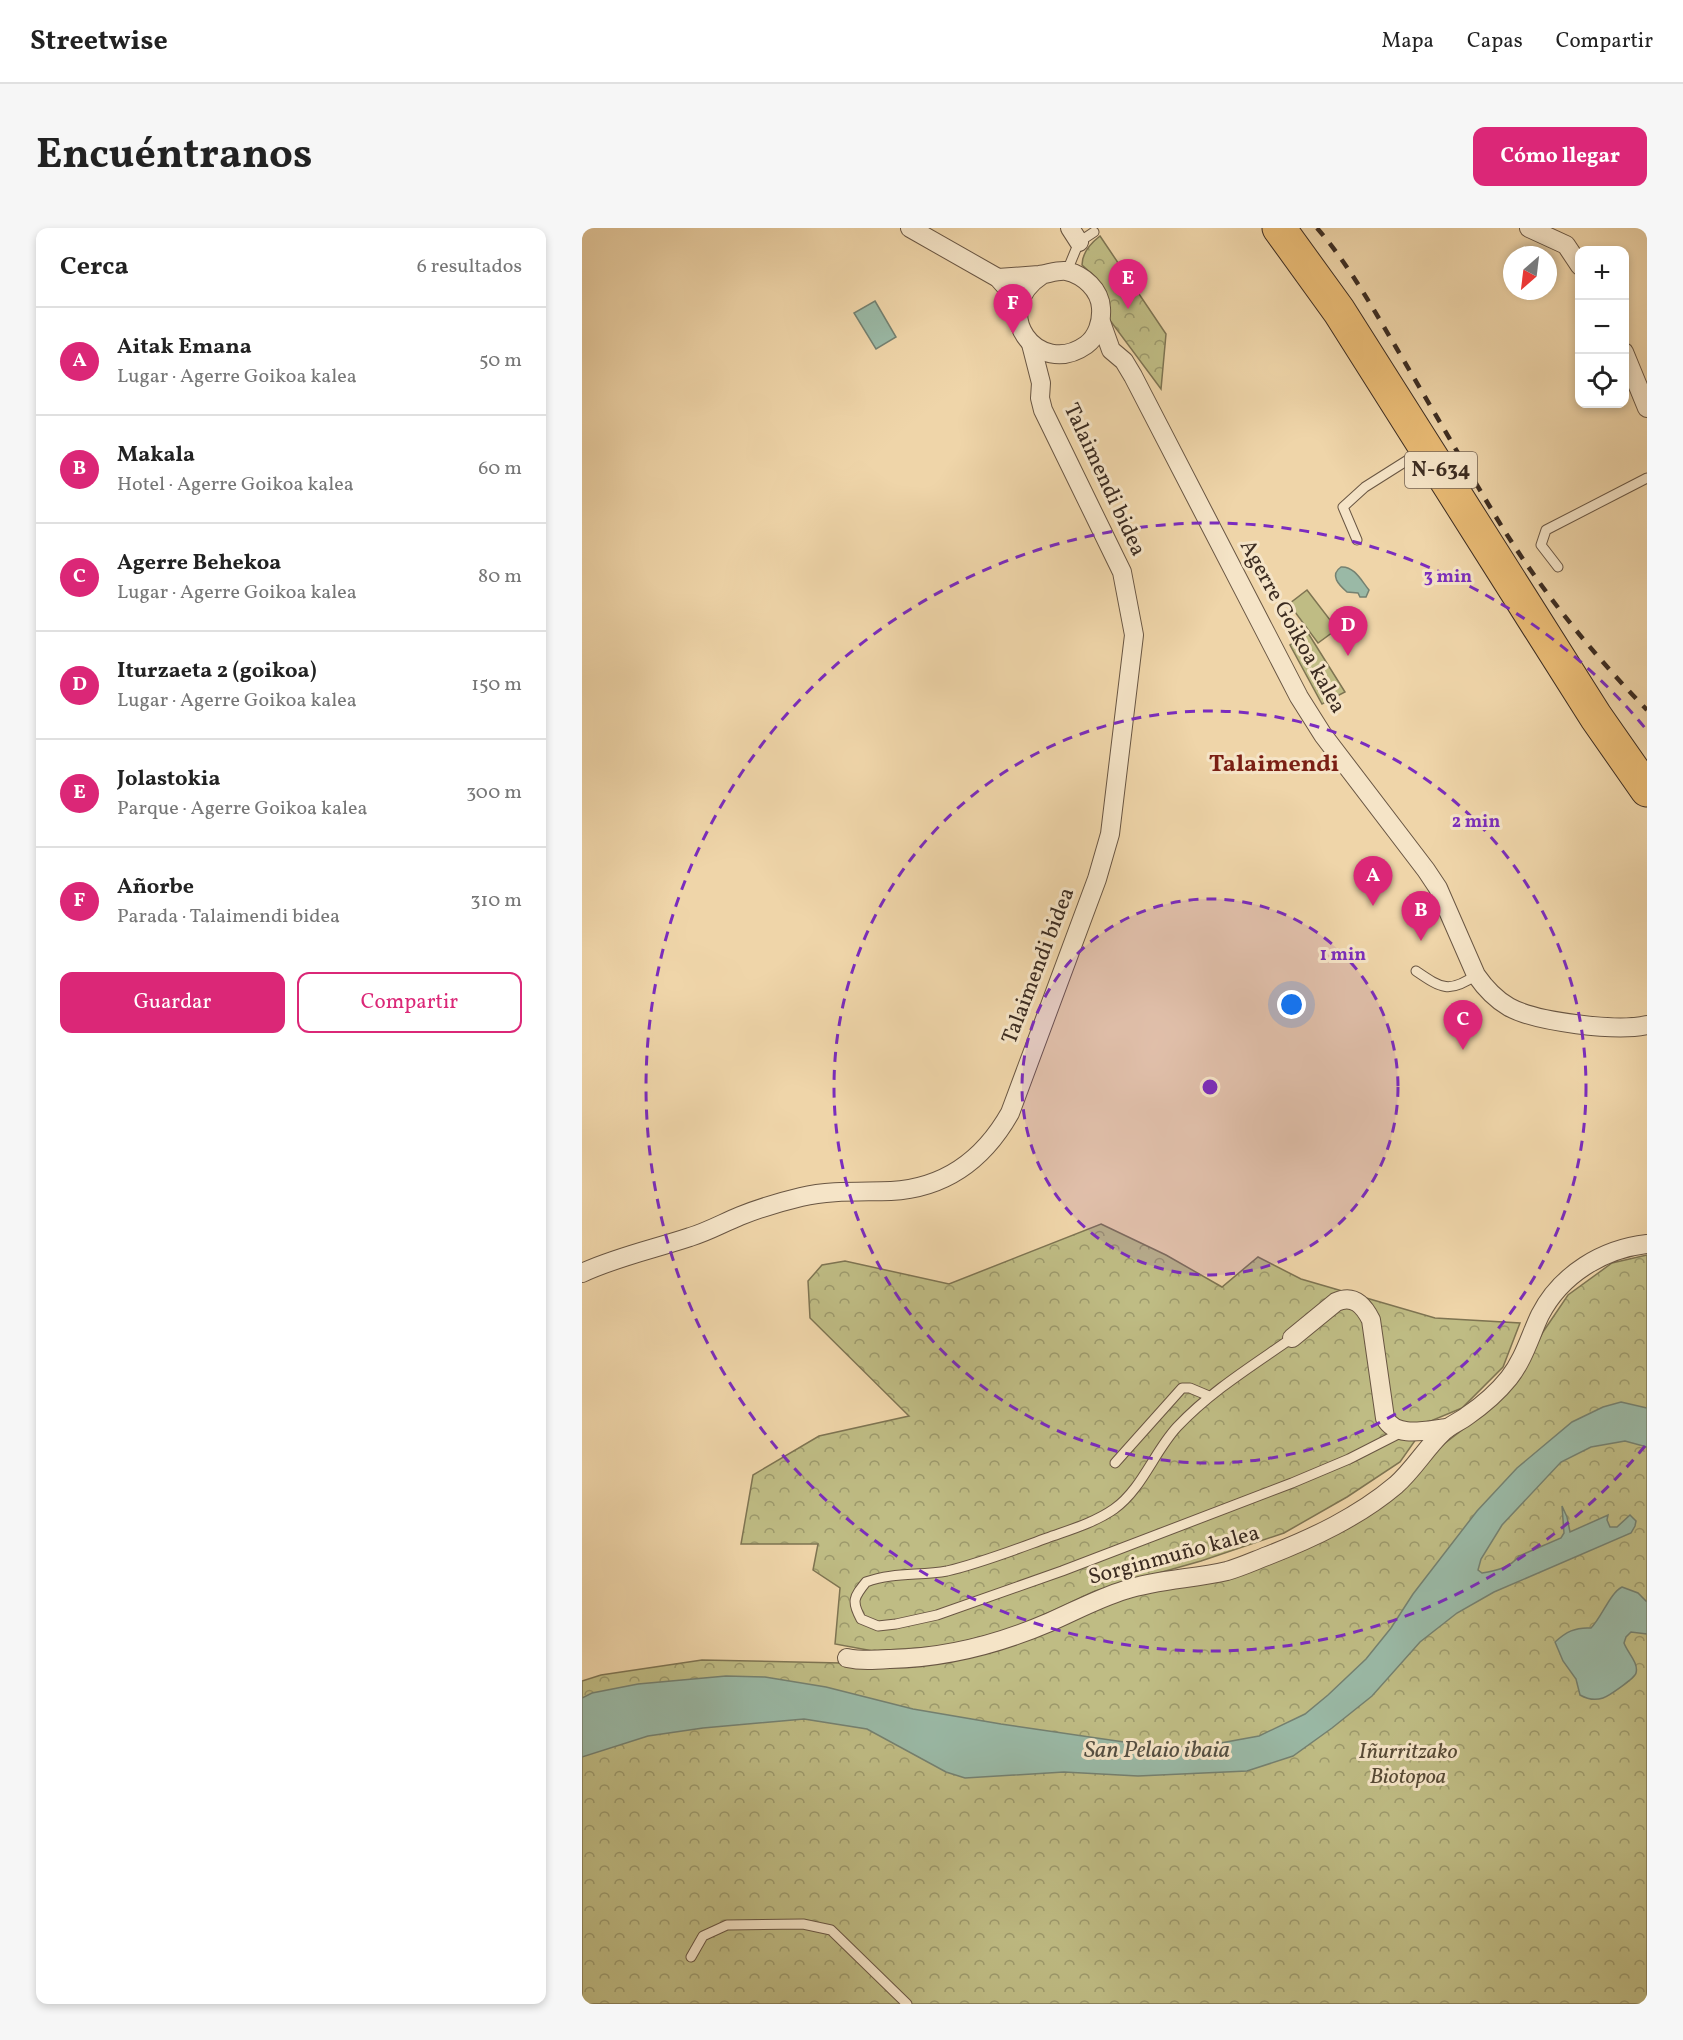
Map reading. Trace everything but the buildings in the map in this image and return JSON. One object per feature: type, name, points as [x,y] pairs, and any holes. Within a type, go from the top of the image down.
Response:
[{"type":"highway","name":"N-634","points":[[1279,228],[1339,311],[1596,717],[1647,790]]},
{"type":"highway","name":"N-634","points":[[1596,717],[1647,811]]},
{"type":"street","points":[[910,228],[998,278],[1019,303]]},
{"type":"street","points":[[1529,228],[1566,245],[1575,258]]},
{"type":"street","points":[[1054,271],[1067,271],[1087,281],[1093,287],[1101,304],[1101,322],[1095,335],[1084,346],[1065,354],[1051,353],[1030,344],[1021,328],[1018,316],[1019,303],[1023,291],[1031,282],[1054,271]]},
{"type":"street","points":[[998,278],[1042,275]]},
{"type":"street","name":"Agerre Goikoa kalea","points":[[1101,322],[1111,350],[1128,368],[1299,697],[1323,735],[1426,870],[1437,888],[1476,975],[1491,994],[1523,1012],[1588,1026],[1614,1028],[1647,1024]]},
{"type":"street","name":"Talaimendi bidea","points":[[582,1273],[615,1260],[692,1237],[756,1210],[803,1196],[826,1192],[909,1190],[937,1181],[980,1155],[997,1135],[1010,1113],[1097,879],[1110,834],[1134,635],[1122,572],[1046,417],[1040,398],[1041,383],[1030,344]]},
{"type":"street","points":[[1084,346],[1111,350]]},
{"type":"street","name":"Talaimendi bidea","points":[[1041,383],[1065,354]]},
{"type":"street","points":[[1625,354],[1647,408]]},
{"type":"street","name":"Sorginmuño kalea","points":[[847,1658],[858,1660],[913,1659],[962,1651],[1019,1635],[1096,1600],[1125,1590],[1162,1580],[1233,1569],[1298,1543],[1360,1511],[1405,1477],[1447,1428],[1494,1396],[1510,1377],[1527,1347],[1542,1312],[1568,1280],[1592,1261],[1620,1249],[1647,1244]]},
{"type":"street","points":[[1292,1338],[1343,1299],[1355,1300],[1371,1320],[1385,1418],[1391,1428],[1403,1431],[1447,1428]]},
{"type":"lane","points":[[1554,228],[1566,245]]},
{"type":"lane","points":[[1067,271],[1081,234]]},
{"type":"lane","points":[[1357,540],[1343,507],[1365,487],[1427,448]]},
{"type":"lane","points":[[1558,567],[1541,545],[1546,530],[1647,478]]},
{"type":"lane","points":[[1416,970],[1437,985],[1449,988],[1462,985],[1476,975]]},
{"type":"lane","points":[[1292,1338],[1209,1396],[1161,1446],[1129,1495],[1114,1509],[1078,1527],[979,1562],[945,1571],[902,1574],[866,1582],[855,1598],[854,1606],[861,1619],[878,1626],[936,1615],[1052,1575],[1349,1459],[1403,1431]]},
{"type":"lane","points":[[1115,1463],[1182,1388],[1190,1388],[1209,1396]]},
{"type":"lane","points":[[691,1958],[703,1936],[727,1925],[803,1924],[831,1930],[907,2004]]},
{"type":"green space","points":[[1100,236],[1166,334],[1161,389],[1109,319],[1103,288],[1082,265],[1085,252]]},
{"type":"green space","points":[[1307,590],[1337,629],[1318,643],[1289,604]]},
{"type":"green space","points":[[1308,633],[1345,692],[1322,704],[1290,645]]},
{"type":"green space","points":[[1101,1224],[1166,1255],[1222,1287],[1258,1257],[1301,1279],[1435,1318],[1520,1323],[1503,1367],[1462,1408],[1428,1422],[1400,1462],[1347,1497],[1284,1533],[1201,1561],[1095,1591],[1015,1628],[946,1646],[873,1651],[835,1644],[840,1588],[813,1570],[818,1544],[741,1544],[753,1475],[819,1436],[909,1416],[810,1318],[808,1281],[822,1265],[845,1261],[949,1284]]},
{"type":"green space","name":"Iñurritzako Biotopoa","points":[[1647,1255],[1647,2004],[582,2004],[582,1681],[601,1675],[702,1660],[887,1664],[1311,1546],[1492,1407],[1520,1378],[1543,1332],[1568,1295],[1612,1263]]},
{"type":"water","points":[[875,301],[896,337],[876,349],[854,313]]},
{"type":"water","points":[[1341,567],[1350,569],[1360,578],[1369,590],[1366,597],[1360,597],[1358,593],[1347,592],[1336,580],[1337,570]]},
{"type":"water","name":"San Pelaio ibaia","points":[[1621,1402],[1647,1408],[1647,1447],[1625,1441],[1591,1447],[1561,1462],[1502,1525],[1481,1559],[1478,1570],[1482,1573],[1502,1568],[1519,1556],[1561,1538],[1564,1533],[1562,1506],[1570,1532],[1608,1515],[1607,1520],[1610,1527],[1617,1527],[1630,1515],[1636,1521],[1631,1533],[1494,1592],[1457,1613],[1420,1642],[1372,1696],[1293,1756],[1247,1771],[1138,1776],[1064,1772],[965,1778],[946,1772],[867,1729],[804,1719],[703,1728],[648,1736],[582,1757],[582,1698],[592,1693],[638,1684],[726,1676],[765,1677],[826,1687],[913,1709],[1124,1742],[1193,1748],[1259,1736],[1305,1714],[1366,1659],[1477,1511],[1517,1468],[1572,1422],[1603,1407]]},
{"type":"water","points":[[1622,1587],[1638,1593],[1647,1602],[1647,1634],[1631,1632],[1624,1643],[1634,1661],[1636,1673],[1627,1683],[1606,1697],[1588,1698],[1580,1695],[1576,1679],[1563,1661],[1555,1642],[1571,1631],[1591,1628],[1614,1594]]},
{"type":"railway","points":[[1317,228],[1360,287],[1512,543],[1586,642],[1647,710]]},
{"type":"place","name":"Jolastokia","points":[[1128,309]]},
{"type":"place","name":"Añorbe","points":[[1013,334]]},
{"type":"place","name":"Iturzaeta 2 (goikoa)","points":[[1348,656]]},
{"type":"place","name":"Aitak Emana","points":[[1373,906]]},
{"type":"place","name":"Makala","points":[[1421,941]]},
{"type":"place","name":"Agerre Behekoa","points":[[1463,1050]]},
{"type":"district","name":"Talaimendi","points":[[1274,765]]}]
